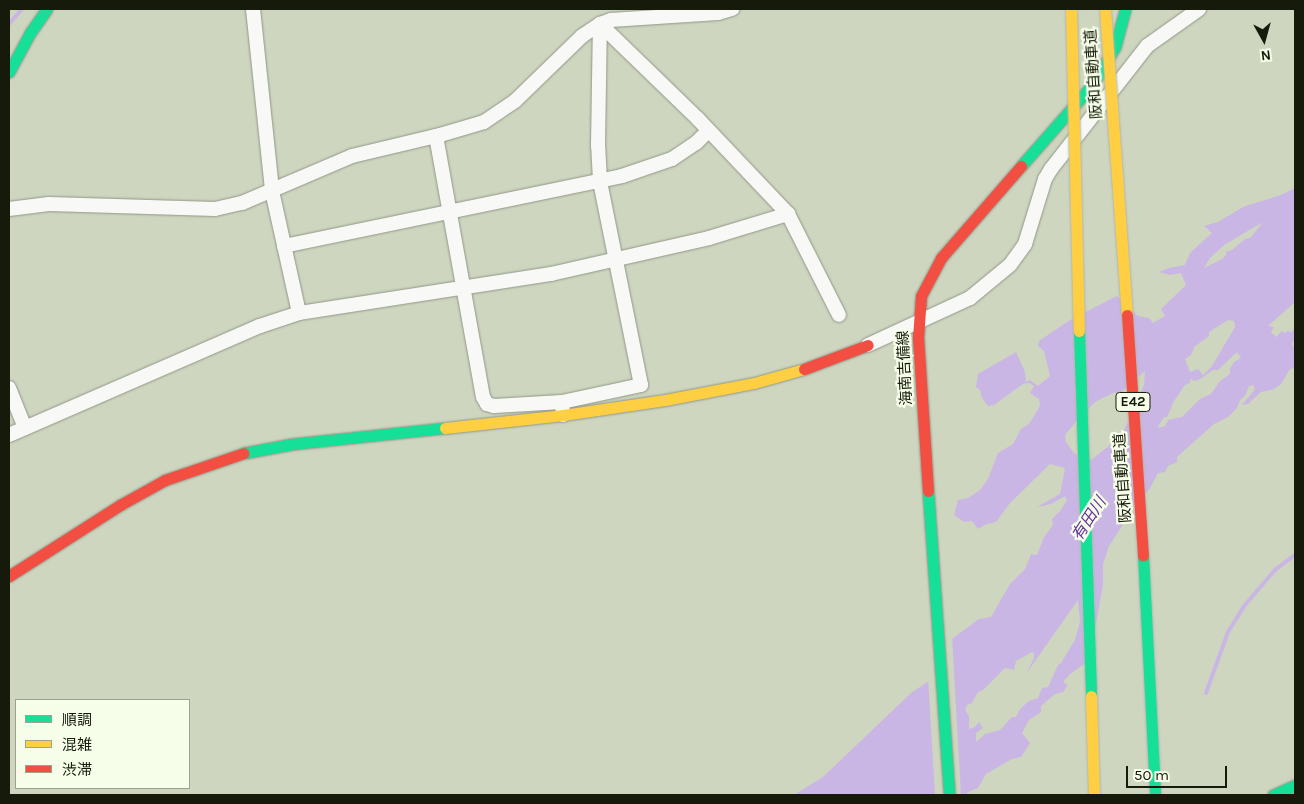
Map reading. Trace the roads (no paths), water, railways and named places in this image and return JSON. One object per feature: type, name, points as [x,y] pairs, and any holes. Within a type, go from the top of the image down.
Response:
[{"type":"main road","points":[[9,72],[30,33],[46,9]]},
{"type":"main road","name":"阪和自動車道","points":[[1071,9],[1076,235],[1094,795]]},
{"type":"main road","name":"阪和自動車道","points":[[1105,9],[1141,520],[1155,795]]},
{"type":"main road","name":"海南吉備線","points":[[949,795],[918,338],[921,296],[937,264],[1093,84],[1116,47],[1125,9]]},
{"type":"main road","points":[[9,576],[104,514],[165,480],[236,455],[292,444],[563,409],[665,400],[754,383],[806,368],[868,345]]},
{"type":"main road","points":[[1273,795],[1295,785]]},
{"type":"street","points":[[253,9],[272,191],[299,313]]},
{"type":"street","points":[[9,209],[49,204],[215,209],[242,203],[272,191],[296,178],[352,156],[436,136],[484,122],[504,110],[582,36],[600,24],[611,20],[718,13],[732,9]]},
{"type":"street","points":[[868,345],[970,298],[1010,265],[1025,244],[1045,179],[1051,169],[1148,46],[1199,9]]},
{"type":"street","points":[[436,136],[480,388],[487,404],[494,406],[563,409],[641,385],[600,181],[598,146],[600,24]]},
{"type":"street","points":[[600,24],[708,131],[788,214],[838,315]]},
{"type":"street","points":[[284,246],[600,181],[661,164],[684,152],[708,131]]},
{"type":"street","points":[[9,435],[260,326],[299,313],[551,274],[616,260],[764,223],[788,214]]},
{"type":"street","points":[[9,388],[25,428]]},
{"type":"water","name":"有田川","points":[[1295,188],[1295,302],[1268,326],[1274,327],[1271,332],[1276,337],[1282,331],[1284,333],[1292,332],[1295,327],[1295,340],[1292,344],[1295,349],[1295,368],[1290,369],[1281,384],[1274,389],[1261,392],[1248,404],[1242,405],[1255,389],[1253,385],[1249,386],[1237,408],[1228,417],[1214,424],[1177,457],[1177,462],[1168,466],[1165,472],[1158,473],[1149,490],[1128,510],[1122,526],[1109,546],[1103,564],[1103,584],[1097,619],[1086,663],[1070,674],[1063,682],[1068,685],[1063,692],[1055,694],[1041,706],[1041,712],[1029,720],[1022,733],[1030,743],[1021,757],[1012,759],[986,774],[978,788],[965,795],[794,795],[823,777],[911,693],[929,681],[945,644],[979,619],[991,617],[1010,584],[1025,569],[1031,554],[1037,555],[1044,537],[1053,525],[1052,519],[1067,500],[1065,496],[1051,504],[1037,507],[1060,494],[1065,468],[1050,464],[1010,503],[996,522],[978,529],[972,521],[964,522],[954,515],[958,500],[968,498],[980,490],[988,479],[998,453],[1013,444],[1021,429],[1029,424],[1040,406],[1039,399],[1030,393],[1034,386],[1029,383],[1023,384],[994,405],[988,406],[982,398],[980,390],[976,387],[978,374],[1016,352],[1025,372],[1026,382],[1030,380],[1038,386],[1050,376],[1044,351],[1038,346],[1039,341],[1070,320],[1117,296],[1138,316],[1149,318],[1153,323],[1165,316],[1161,309],[1186,285],[1181,273],[1170,275],[1159,272],[1185,265],[1190,253],[1212,233],[1204,226],[1218,222],[1243,207],[1281,195]],"holes":[[[1263,222],[1250,238],[1245,239],[1232,250],[1225,252],[1227,254],[1222,259],[1204,268],[1210,258],[1224,245]],[[1228,320],[1234,321],[1235,327],[1212,366],[1203,375],[1198,369],[1190,372],[1185,359],[1192,354],[1194,347],[1209,336],[1209,332]],[[1237,352],[1241,358],[1234,362],[1230,368],[1230,374],[1220,381],[1211,394],[1200,399],[1182,417],[1168,420],[1165,426],[1157,428],[1164,417],[1167,417],[1174,401],[1185,385],[1190,383],[1190,379],[1195,381],[1213,370],[1218,370]],[[1145,371],[1144,385],[1124,430],[1114,442],[1091,460],[1074,453],[1066,442],[1065,435],[1095,402],[1113,393],[1121,392]],[[1078,600],[1080,622],[1075,640],[1058,665],[1048,687],[1042,688],[1038,698],[1029,701],[1020,709],[1016,717],[1012,717],[1000,730],[985,734],[976,742],[976,733],[983,728],[979,722],[975,727],[969,729],[969,716],[965,710],[967,705],[972,703],[978,692],[983,690],[1005,668],[1014,670],[1016,661],[1032,652],[1034,653],[1034,658],[1026,674]]]},
{"type":"waterway","points":[[9,24],[22,9]]},
{"type":"waterway","points":[[1206,693],[1228,632],[1244,606],[1275,570],[1295,555]]}]
